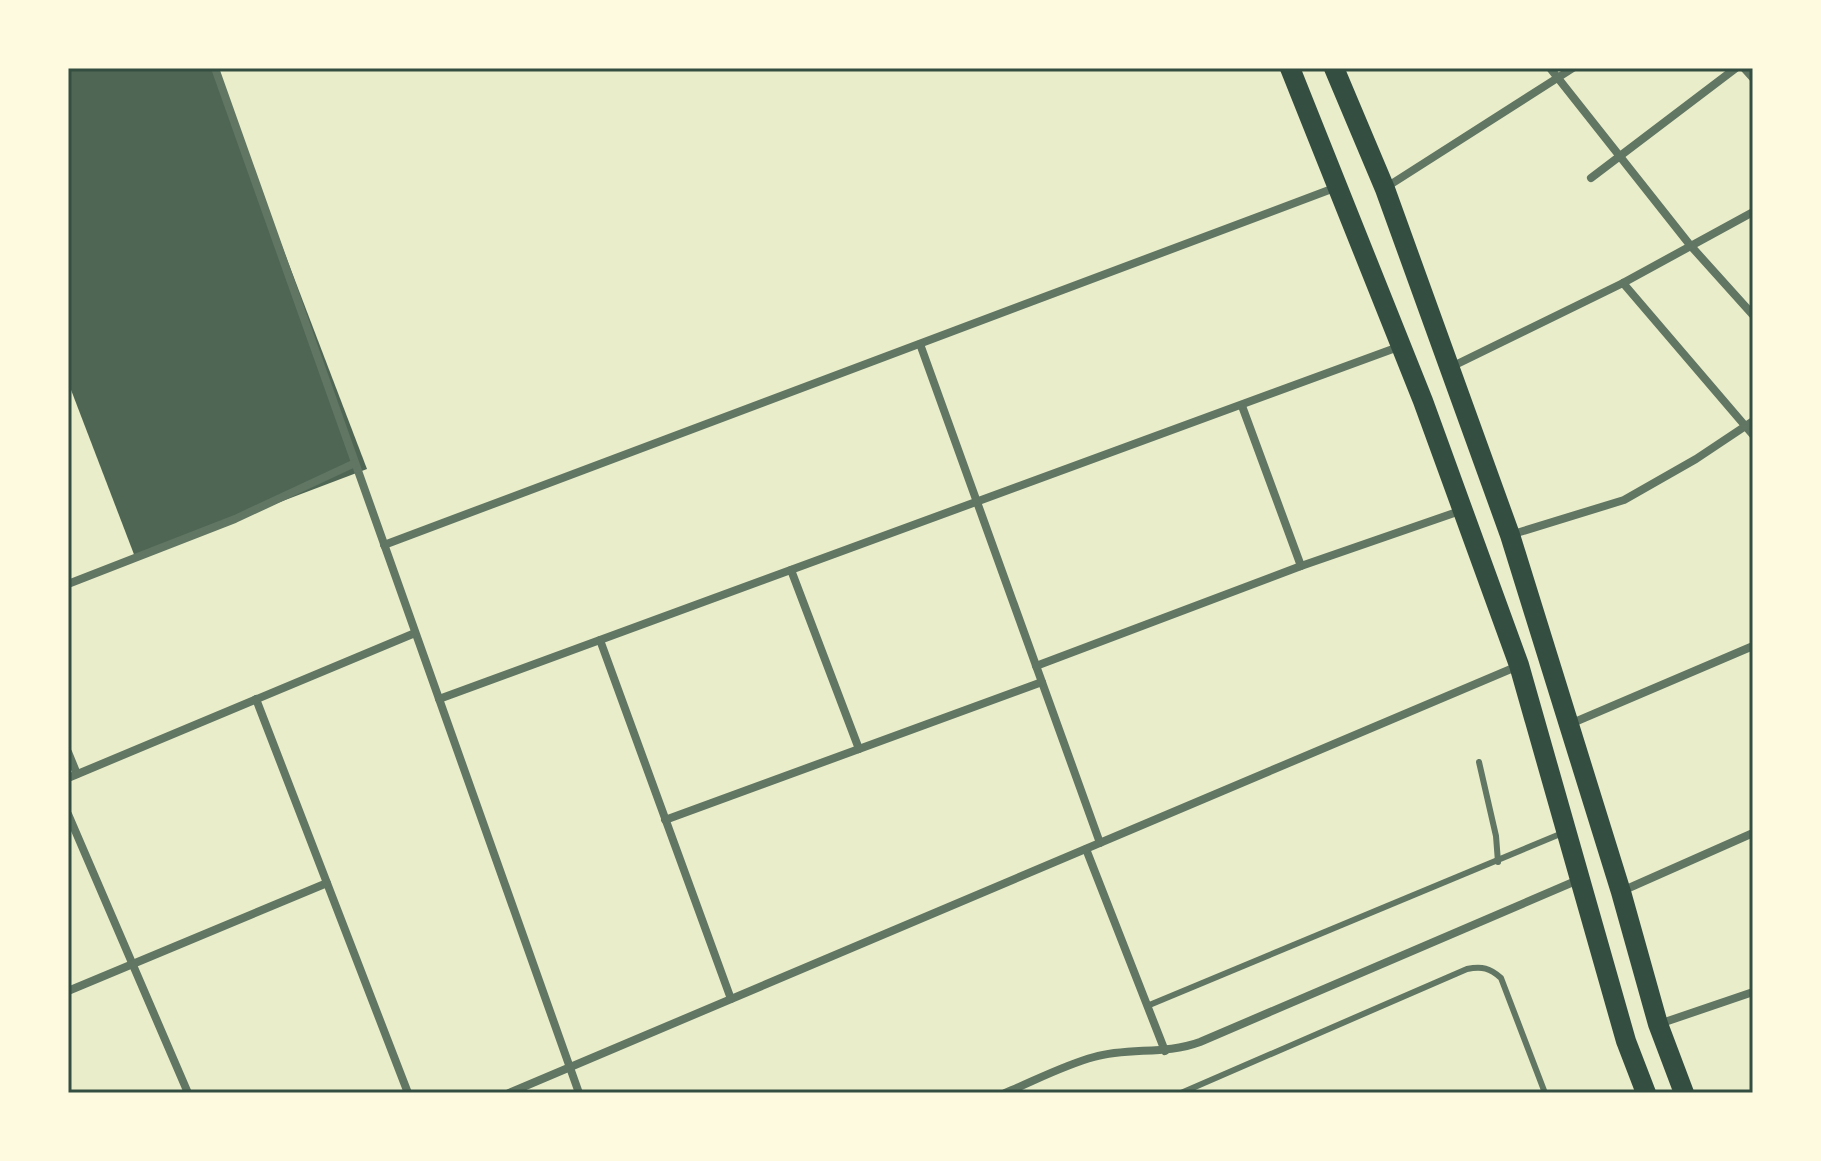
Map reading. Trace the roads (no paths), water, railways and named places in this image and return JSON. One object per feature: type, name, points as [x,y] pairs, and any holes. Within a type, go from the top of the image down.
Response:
[{"type":"main road","points":[[1290,68],[1465,510],[1519,665],[1626,1041],[1646,1093]]},
{"type":"main road","points":[[1334,68],[1385,189],[1510,535],[1621,892],[1658,1024],[1684,1093]]},
{"type":"street","points":[[215,68],[579,1093]]},
{"type":"street","points":[[1550,68],[1690,245],[1753,315]]},
{"type":"street","points":[[1385,189],[1573,68]]},
{"type":"street","points":[[1591,178],[1736,68]]},
{"type":"street","points":[[1744,68],[1753,78]]},
{"type":"street","points":[[384,545],[1337,187]]},
{"type":"street","points":[[1449,369],[1623,283],[1753,212]]},
{"type":"street","points":[[1623,283],[1749,424],[1753,435]]},
{"type":"street","points":[[920,344],[1100,843]]},
{"type":"street","points":[[439,699],[1402,346]]},
{"type":"street","points":[[1242,406],[1301,566]]},
{"type":"street","points":[[1510,535],[1624,500],[1749,424]]},
{"type":"street","points":[[68,584],[235,519],[355,463]]},
{"type":"street","points":[[1036,666],[1301,566],[1465,510]]},
{"type":"street","points":[[791,570],[859,749]]},
{"type":"street","points":[[68,752],[73,776],[415,633]]},
{"type":"street","points":[[600,640],[731,999]]},
{"type":"street","points":[[1569,724],[1753,646]]},
{"type":"street","points":[[509,1093],[1519,665]]},
{"type":"street","points":[[665,820],[1042,682]]},
{"type":"street","points":[[256,699],[408,1093]]},
{"type":"street","points":[[68,814],[188,1093]]},
{"type":"street","points":[[1621,892],[1753,833]]},
{"type":"street","points":[[1086,849],[1165,1051]]},
{"type":"street","points":[[1005,1093],[1092,1057],[1119,1052],[1165,1051],[1200,1042],[1581,879]]},
{"type":"street","points":[[68,991],[327,883]]},
{"type":"street","points":[[1658,1024],[1753,992]]},
{"type":"lane","points":[[1479,762],[1496,836],[1498,862]]},
{"type":"lane","points":[[1147,1006],[1568,831]]},
{"type":"lane","points":[[1181,1093],[1467,969],[1479,967],[1491,970],[1501,978],[1545,1093]]}]
